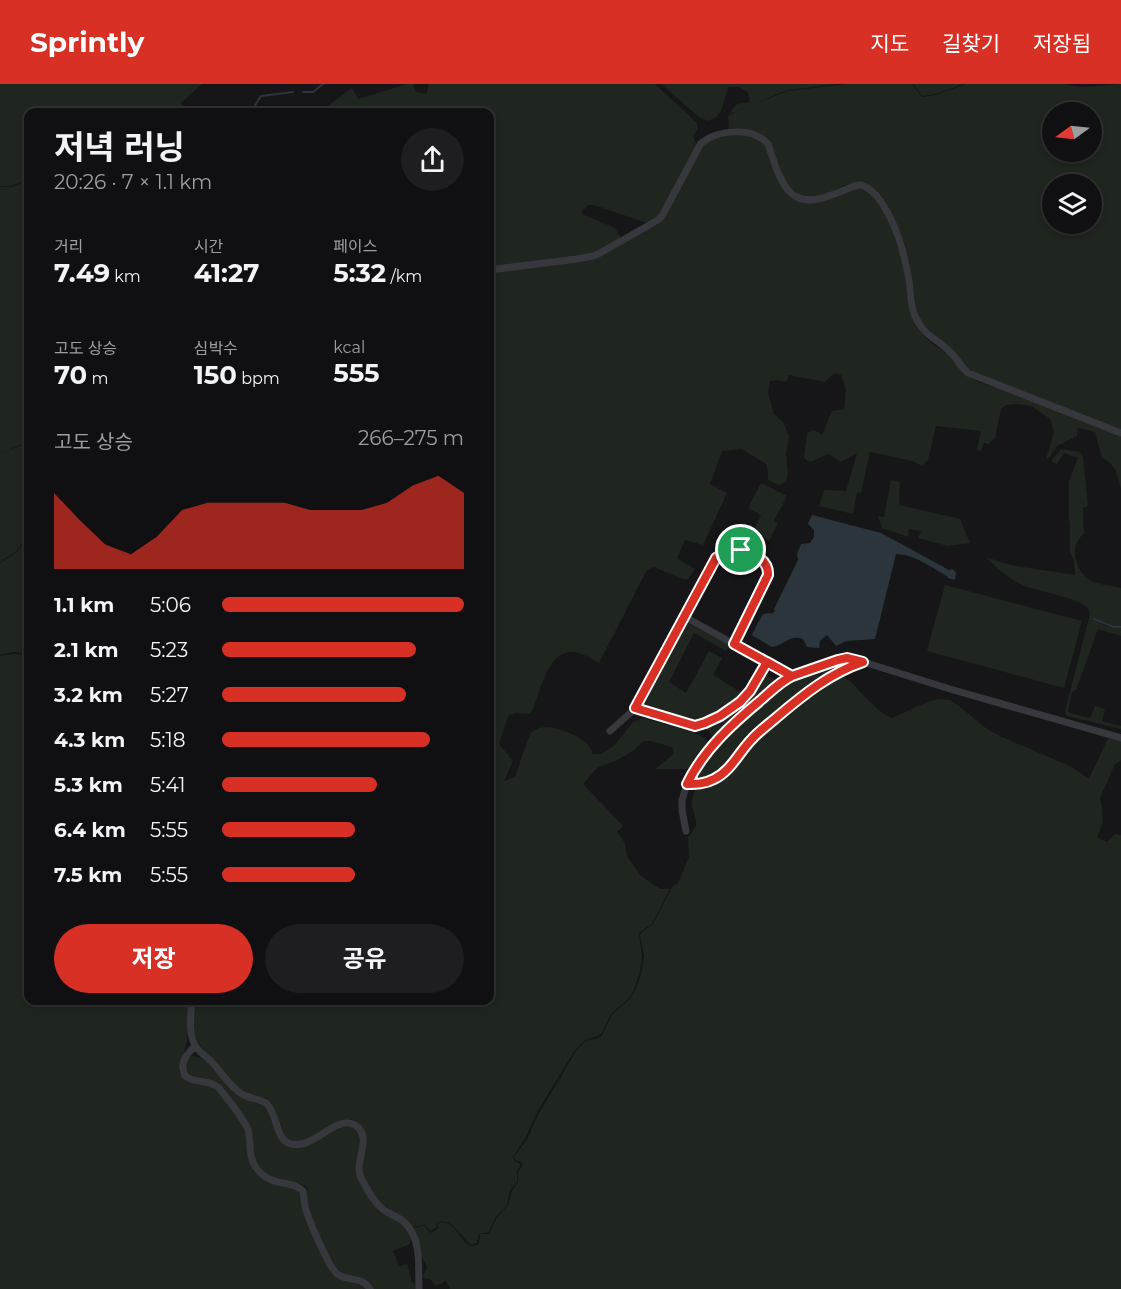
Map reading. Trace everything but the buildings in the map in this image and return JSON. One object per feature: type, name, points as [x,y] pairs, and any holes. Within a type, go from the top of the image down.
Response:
[{"type":"street","points":[[494,269],[577,259],[600,253],[662,216],[701,142],[720,134],[744,132],[755,135],[768,144],[783,183],[799,199],[806,201],[823,198],[861,185],[875,194],[885,207],[904,256],[912,308],[916,319],[929,337],[950,352],[962,368],[1121,433]]},
{"type":"street","points":[[610,731],[635,708],[716,558],[741,550],[758,557],[766,564],[769,571],[734,644]]},
{"type":"street","points":[[685,617],[792,676]]},
{"type":"street","points":[[686,831],[682,800],[687,784],[701,760],[717,740],[757,703],[792,676],[847,658],[1121,738]]},
{"type":"street","points":[[635,708],[695,726],[705,723],[740,702],[750,691],[767,662]]},
{"type":"street","points":[[687,784],[707,782],[720,776],[754,737],[821,682],[863,662]]},
{"type":"street","points":[[192,1005],[190,1028],[195,1046],[239,1092],[267,1104],[281,1137],[286,1142],[307,1143],[344,1122],[353,1123],[359,1128],[363,1143],[359,1167],[362,1179],[381,1208],[406,1224],[412,1233],[419,1255],[419,1289]]},
{"type":"street","points":[[195,1046],[183,1062],[182,1068],[185,1076],[210,1082],[219,1088],[247,1129],[251,1158],[257,1169],[271,1181],[295,1185],[303,1191],[306,1210],[332,1269],[341,1276],[363,1281],[370,1289]]},
{"type":"shaded area","points":[[0,84],[202,84],[181,103],[184,108],[24,108],[24,181],[14,185],[0,186]]},
{"type":"shaded area","points":[[407,84],[413,84],[416,92],[426,94],[429,84],[655,84],[697,123],[698,129],[693,136],[696,143],[694,151],[661,215],[647,223],[588,205],[582,214],[615,228],[621,238],[592,254],[494,267],[494,108],[325,108],[352,88],[358,99]]},
{"type":"shaded area","points":[[661,84],[837,84],[788,90],[729,114],[737,104],[750,102],[748,92],[738,87],[729,87],[720,112],[708,121],[699,117]]},
{"type":"shaded area","points":[[847,84],[912,84],[922,97],[936,95],[966,84],[1063,84],[1083,87],[1121,84],[1121,431],[982,376],[953,357],[926,331],[919,318],[911,272],[901,234],[890,210],[877,191],[867,184],[856,183],[814,197],[793,191],[785,180],[774,152],[765,138],[751,130],[729,129],[728,116],[788,91]]},
{"type":"shaded area","points":[[913,84],[964,84],[936,94],[922,96]]},
{"type":"shaded area","points":[[731,134],[756,137],[767,147],[790,196],[799,201],[815,203],[855,188],[868,190],[883,210],[897,239],[904,263],[913,318],[915,325],[925,338],[951,357],[966,375],[979,382],[1121,434],[1121,489],[1113,467],[1102,458],[1095,432],[1078,428],[1077,436],[1057,446],[1046,459],[1054,432],[1050,419],[1033,407],[1016,404],[1006,405],[1001,409],[995,438],[988,444],[984,443],[981,451],[977,450],[981,431],[936,426],[928,460],[922,466],[912,461],[870,452],[861,493],[857,492],[853,514],[819,506],[824,490],[846,491],[857,453],[841,462],[828,454],[810,462],[804,458],[807,433],[814,430],[822,435],[832,411],[844,409],[846,389],[841,375],[834,373],[825,382],[789,375],[786,382],[770,381],[768,393],[774,414],[783,422],[789,436],[786,454],[788,473],[786,482],[779,485],[768,480],[766,464],[742,449],[722,451],[710,484],[727,493],[703,545],[685,540],[677,558],[695,569],[688,579],[654,567],[647,570],[599,663],[579,653],[564,653],[551,665],[530,714],[515,713],[508,716],[499,744],[513,761],[504,781],[515,777],[532,732],[544,727],[559,729],[580,738],[590,747],[593,754],[601,754],[614,746],[633,722],[642,718],[692,732],[710,742],[692,769],[655,769],[674,754],[672,747],[644,741],[633,751],[597,768],[583,784],[623,826],[617,832],[625,843],[627,856],[641,876],[660,889],[670,889],[652,924],[639,934],[642,956],[634,990],[629,998],[611,1014],[601,1034],[585,1040],[575,1050],[513,1157],[514,1161],[521,1164],[517,1171],[517,1182],[510,1190],[507,1205],[495,1218],[489,1232],[479,1234],[477,1243],[472,1245],[453,1225],[448,1223],[437,1222],[437,1227],[431,1231],[424,1225],[411,1227],[375,1197],[363,1172],[361,1133],[355,1121],[349,1119],[338,1122],[305,1141],[296,1142],[285,1139],[270,1107],[249,1095],[236,1084],[199,1044],[194,1028],[195,1005],[494,1005],[494,271],[576,262],[660,223],[703,142]]},
{"type":"shaded area","points":[[24,182],[24,444],[0,453],[0,187],[12,187]]},
{"type":"shaded area","points":[[24,444],[24,541],[16,551],[0,562],[0,453]]},
{"type":"shaded area","points":[[1061,449],[1080,452],[1083,456],[1088,506],[1083,508],[1084,534],[1079,538],[1075,550],[1080,570],[1092,581],[1121,588],[1121,626],[1093,619],[1110,627],[1121,628],[1121,636],[1098,629],[1076,690],[1072,692],[1068,711],[1090,718],[1095,706],[1105,709],[1102,721],[1121,726],[1121,729],[1067,716],[1065,711],[1089,618],[1088,608],[1077,601],[1019,584],[986,557],[1010,565],[1075,575],[1074,561],[1070,551],[1069,481],[1078,458],[1064,453],[1057,464],[1051,461]]},
{"type":"shaded area","points":[[891,480],[900,482],[899,505],[960,519],[970,543],[948,546],[918,538],[921,531],[909,529],[908,537],[882,528],[878,516],[884,517]]},
{"type":"shaded area","points":[[761,483],[787,496],[774,521],[778,523],[769,541],[753,531],[761,515],[748,508]]},
{"type":"shaded area","points":[[812,515],[881,533],[949,570],[952,569],[956,572],[955,580],[916,559],[896,554],[875,639],[846,641],[836,646],[827,635],[820,641],[819,648],[807,647],[803,639],[798,638],[772,647],[752,634],[763,614],[775,611],[798,560],[797,554],[801,544],[810,543],[814,537],[814,530],[808,524]]},
{"type":"shaded area","points":[[24,542],[24,653],[0,655],[0,563],[17,552]]},
{"type":"shaded area","points":[[945,585],[1082,621],[1064,688],[927,651]]},
{"type":"shaded area","points":[[685,624],[730,645],[726,651],[694,633],[669,682],[686,693],[709,651],[722,658],[713,675],[744,694],[716,715],[698,723],[642,704],[682,625]]},
{"type":"shaded area","points":[[24,655],[24,1005],[189,1005],[187,1041],[179,1071],[181,1075],[188,1080],[213,1087],[218,1091],[242,1123],[259,1175],[296,1188],[298,1191],[322,1256],[333,1275],[367,1289],[0,1289],[0,656]]},
{"type":"shaded area","points":[[841,663],[843,666],[798,698],[717,775],[708,779],[696,778],[695,775],[709,753],[759,704],[790,681]]},
{"type":"shaded area","points":[[765,674],[779,682],[713,736],[704,727],[751,695]]},
{"type":"shaded area","points":[[839,676],[850,681],[874,706],[892,718],[927,702],[938,699],[950,700],[987,729],[1072,767],[1089,779],[1108,738],[1121,741],[1121,760],[1115,764],[1100,798],[1103,822],[1097,837],[1107,842],[1115,834],[1121,835],[1121,1289],[450,1289],[446,1281],[436,1286],[430,1279],[424,1278],[427,1268],[412,1228],[424,1226],[431,1233],[438,1228],[438,1223],[446,1223],[456,1230],[468,1244],[473,1246],[479,1244],[480,1234],[490,1232],[496,1219],[508,1205],[512,1191],[518,1182],[518,1172],[523,1164],[514,1157],[528,1138],[535,1120],[576,1051],[586,1041],[602,1035],[612,1015],[630,999],[635,991],[644,956],[640,935],[653,924],[672,887],[678,883],[689,857],[688,837],[696,824],[692,803],[695,788],[721,779],[755,741],[804,699]]},
{"type":"shaded area","points":[[194,1056],[207,1062],[236,1093],[263,1104],[274,1122],[278,1137],[293,1147],[346,1125],[352,1126],[360,1134],[359,1180],[405,1227],[411,1238],[410,1244],[393,1251],[399,1266],[407,1264],[416,1289],[373,1289],[363,1279],[343,1275],[334,1268],[310,1218],[306,1195],[308,1188],[301,1184],[273,1180],[256,1163],[251,1138],[221,1087],[213,1081],[195,1078],[186,1073],[184,1063],[189,1057]]},
{"type":"waterway","points":[[303,92],[313,92],[323,84]]},
{"type":"waterway","points":[[252,108],[261,96],[293,92]]},
{"type":"waterway","points":[[1094,619],[1114,627],[1121,627]]},
{"type":"route","points":[[741,550],[716,558],[635,708],[695,726],[720,716],[740,702],[750,691],[767,662],[792,676],[847,658],[863,662],[821,682],[787,709],[754,737],[720,776],[712,781],[687,784],[693,771],[717,740],[757,703],[792,676],[771,664],[734,644],[769,571],[766,564],[758,557],[741,550]]}]
